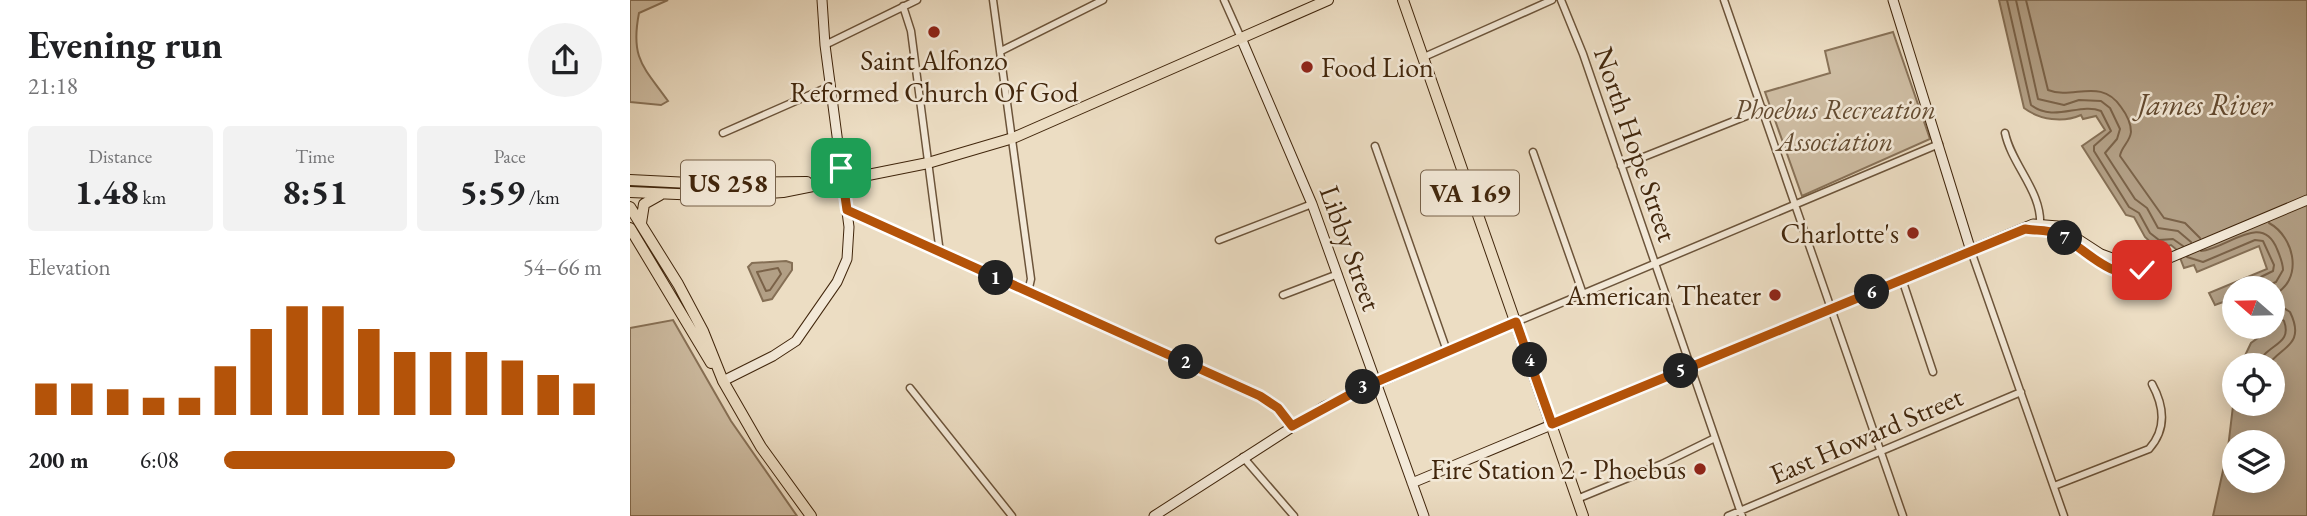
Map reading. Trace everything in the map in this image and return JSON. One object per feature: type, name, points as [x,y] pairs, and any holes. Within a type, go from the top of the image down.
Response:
[{"type":"main road","points":[[723,381],[774,356],[804,331],[846,265],[849,241],[847,210],[825,45],[822,0]]},
{"type":"main road","name":"US 258","points":[[630,192],[761,194],[928,163],[1013,138],[1328,0]]},
{"type":"main road","name":"VA 169","points":[[1403,0],[1583,516]]},
{"type":"main road","points":[[1893,0],[1971,251]]},
{"type":"main road","name":"Libby Street","points":[[1241,38],[1312,204],[1424,516]]},
{"type":"main road","name":"US 258","points":[[630,180],[825,183]]},
{"type":"main road","points":[[641,223],[644,204],[660,194]]},
{"type":"main road","points":[[1412,483],[2025,229],[2040,226],[2060,235],[2111,268],[2127,273],[2176,257],[2307,200]]},
{"type":"main road","points":[[630,207],[703,331],[723,381]]},
{"type":"main road","points":[[630,228],[761,447],[811,516]]},
{"type":"main road","points":[[1154,516],[1292,426],[1375,382],[1516,322]]},
{"type":"street","points":[[825,45],[917,0]]},
{"type":"street","points":[[993,0],[1031,279],[1028,292]]},
{"type":"street","points":[[1001,51],[1103,0]]},
{"type":"street","name":"Libby Street","points":[[1224,0],[1241,38]]},
{"type":"street","points":[[1424,57],[1552,0]]},
{"type":"street","name":"North Hope Street","points":[[1561,0],[1583,54],[1741,513]]},
{"type":"street","points":[[1724,0],[1903,516]]},
{"type":"street","points":[[903,6],[911,31],[940,253]]},
{"type":"street","points":[[723,133],[830,86]]},
{"type":"street","points":[[1621,166],[1764,109]]},
{"type":"street","points":[[2005,132],[2010,152],[2040,208],[2040,226]]},
{"type":"street","points":[[1516,322],[1939,144]]},
{"type":"street","points":[[1375,146],[1447,351]]},
{"type":"street","points":[[1533,152],[1583,294]]},
{"type":"street","points":[[1219,240],[1312,204]]},
{"type":"street","points":[[847,210],[1266,399],[1278,408],[1292,426]]},
{"type":"street","points":[[1971,251],[2064,516]]},
{"type":"street","points":[[1283,295],[1338,274]]},
{"type":"street","points":[[1902,279],[1933,372]]},
{"type":"street","points":[[2054,486],[2132,458],[2149,449],[2158,436],[2162,421],[2161,404],[2152,384]]},
{"type":"street","points":[[910,388],[1012,516]]},
{"type":"street","name":"East Howard Street","points":[[1728,516],[1741,513],[2021,392]]},
{"type":"street","points":[[1577,499],[1662,464],[1716,438]]},
{"type":"street","points":[[1243,457],[1294,516]]},
{"type":"green space","points":[[630,0],[668,0],[639,13],[636,41],[641,62],[668,101],[661,105],[630,102]]},
{"type":"green space","name":"Phoebus Recreation Association","points":[[1893,32],[1930,139],[1802,196],[1765,92],[1830,73],[1825,51]]},
{"type":"green space","points":[[673,320],[731,421],[797,516],[630,516],[630,328]]},
{"type":"water","name":"James River","points":[[1999,0],[2307,0],[2307,516],[2213,516],[2222,475],[2222,493],[2285,493],[2285,430],[2230,430],[2232,416],[2285,416],[2285,353],[2246,353],[2255,340],[2286,340],[2286,276],[2250,276],[2267,269],[2259,246],[2197,272],[2194,265],[2184,268],[2177,250],[2171,245],[2158,249],[2145,237],[2134,217],[2126,215],[2082,146],[2105,130],[2096,116],[2083,119],[2081,115],[2052,119],[2024,108]]},
{"type":"water","points":[[752,263],[792,263],[792,270],[772,299],[763,301],[748,267]]},
{"type":"water","name":"James River","points":[[2222,288],[2222,302],[2215,305],[2209,293]]},
{"type":"place","name":"Saint Alfonzo Reformed Church Of God","points":[[934,32]]},
{"type":"place","name":"Food Lion","points":[[1307,67]]},
{"type":"place","name":"Charlotte's","points":[[1913,233]]},
{"type":"place","name":"American Theater","points":[[1775,295]]},
{"type":"place","name":"Fire Station 2 - Phoebus","points":[[1700,469]]},
{"type":"route","points":[[841,168],[847,210],[1260,396],[1278,408],[1292,426],[1362,388],[1516,322],[1552,424],[2016,231],[2025,229],[2056,233],[2111,268],[2127,273],[2142,270]]}]
